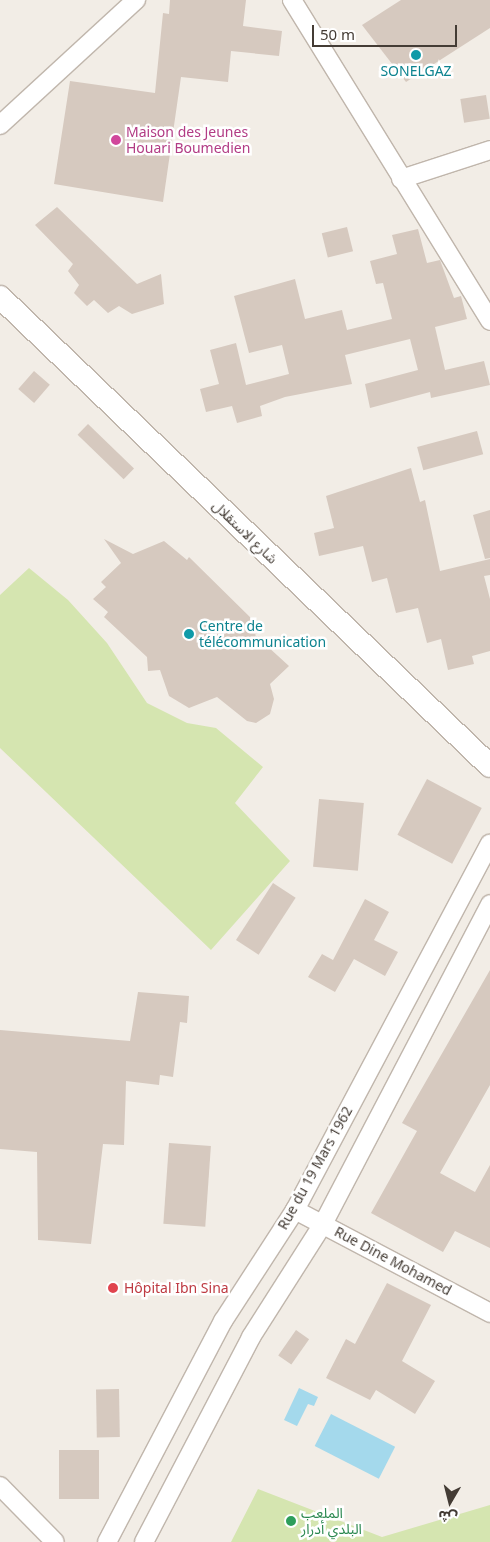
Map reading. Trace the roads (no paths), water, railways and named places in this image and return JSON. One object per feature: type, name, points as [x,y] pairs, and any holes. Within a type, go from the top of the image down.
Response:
[{"type":"street","points":[[0,125],[136,0]]},
{"type":"street","points":[[292,0],[490,321]]},
{"type":"street","points":[[401,179],[490,150]]},
{"type":"street","name":"شارع الاستقلال","points":[[0,297],[490,766]]},
{"type":"street","name":"Rue du 19 Mars 1962","points":[[107,1542],[223,1321],[295,1210],[490,844]]},
{"type":"street","points":[[144,1542],[251,1337],[323,1224],[490,904]]},
{"type":"street","name":"Rue Dine Mohamed","points":[[295,1210],[490,1313]]},
{"type":"street","points":[[0,1486],[55,1542]]},
{"type":"water","points":[[299,1388],[318,1397],[314,1406],[308,1404],[297,1426],[284,1420]]},
{"type":"water","points":[[331,1414],[395,1447],[379,1479],[315,1446]]},
{"type":"place","name":"SONELGAZ","points":[[416,55]]},
{"type":"place","name":"Maison des Jeunes Houari Boumedien","points":[[116,140]]},
{"type":"place","name":"Centre de télécommunication","points":[[189,634]]},
{"type":"place","name":"Hôpital Ibn Sina","points":[[113,1288]]},
{"type":"place","name":"الملعب البلدي أدرار","points":[[291,1521]]}]
